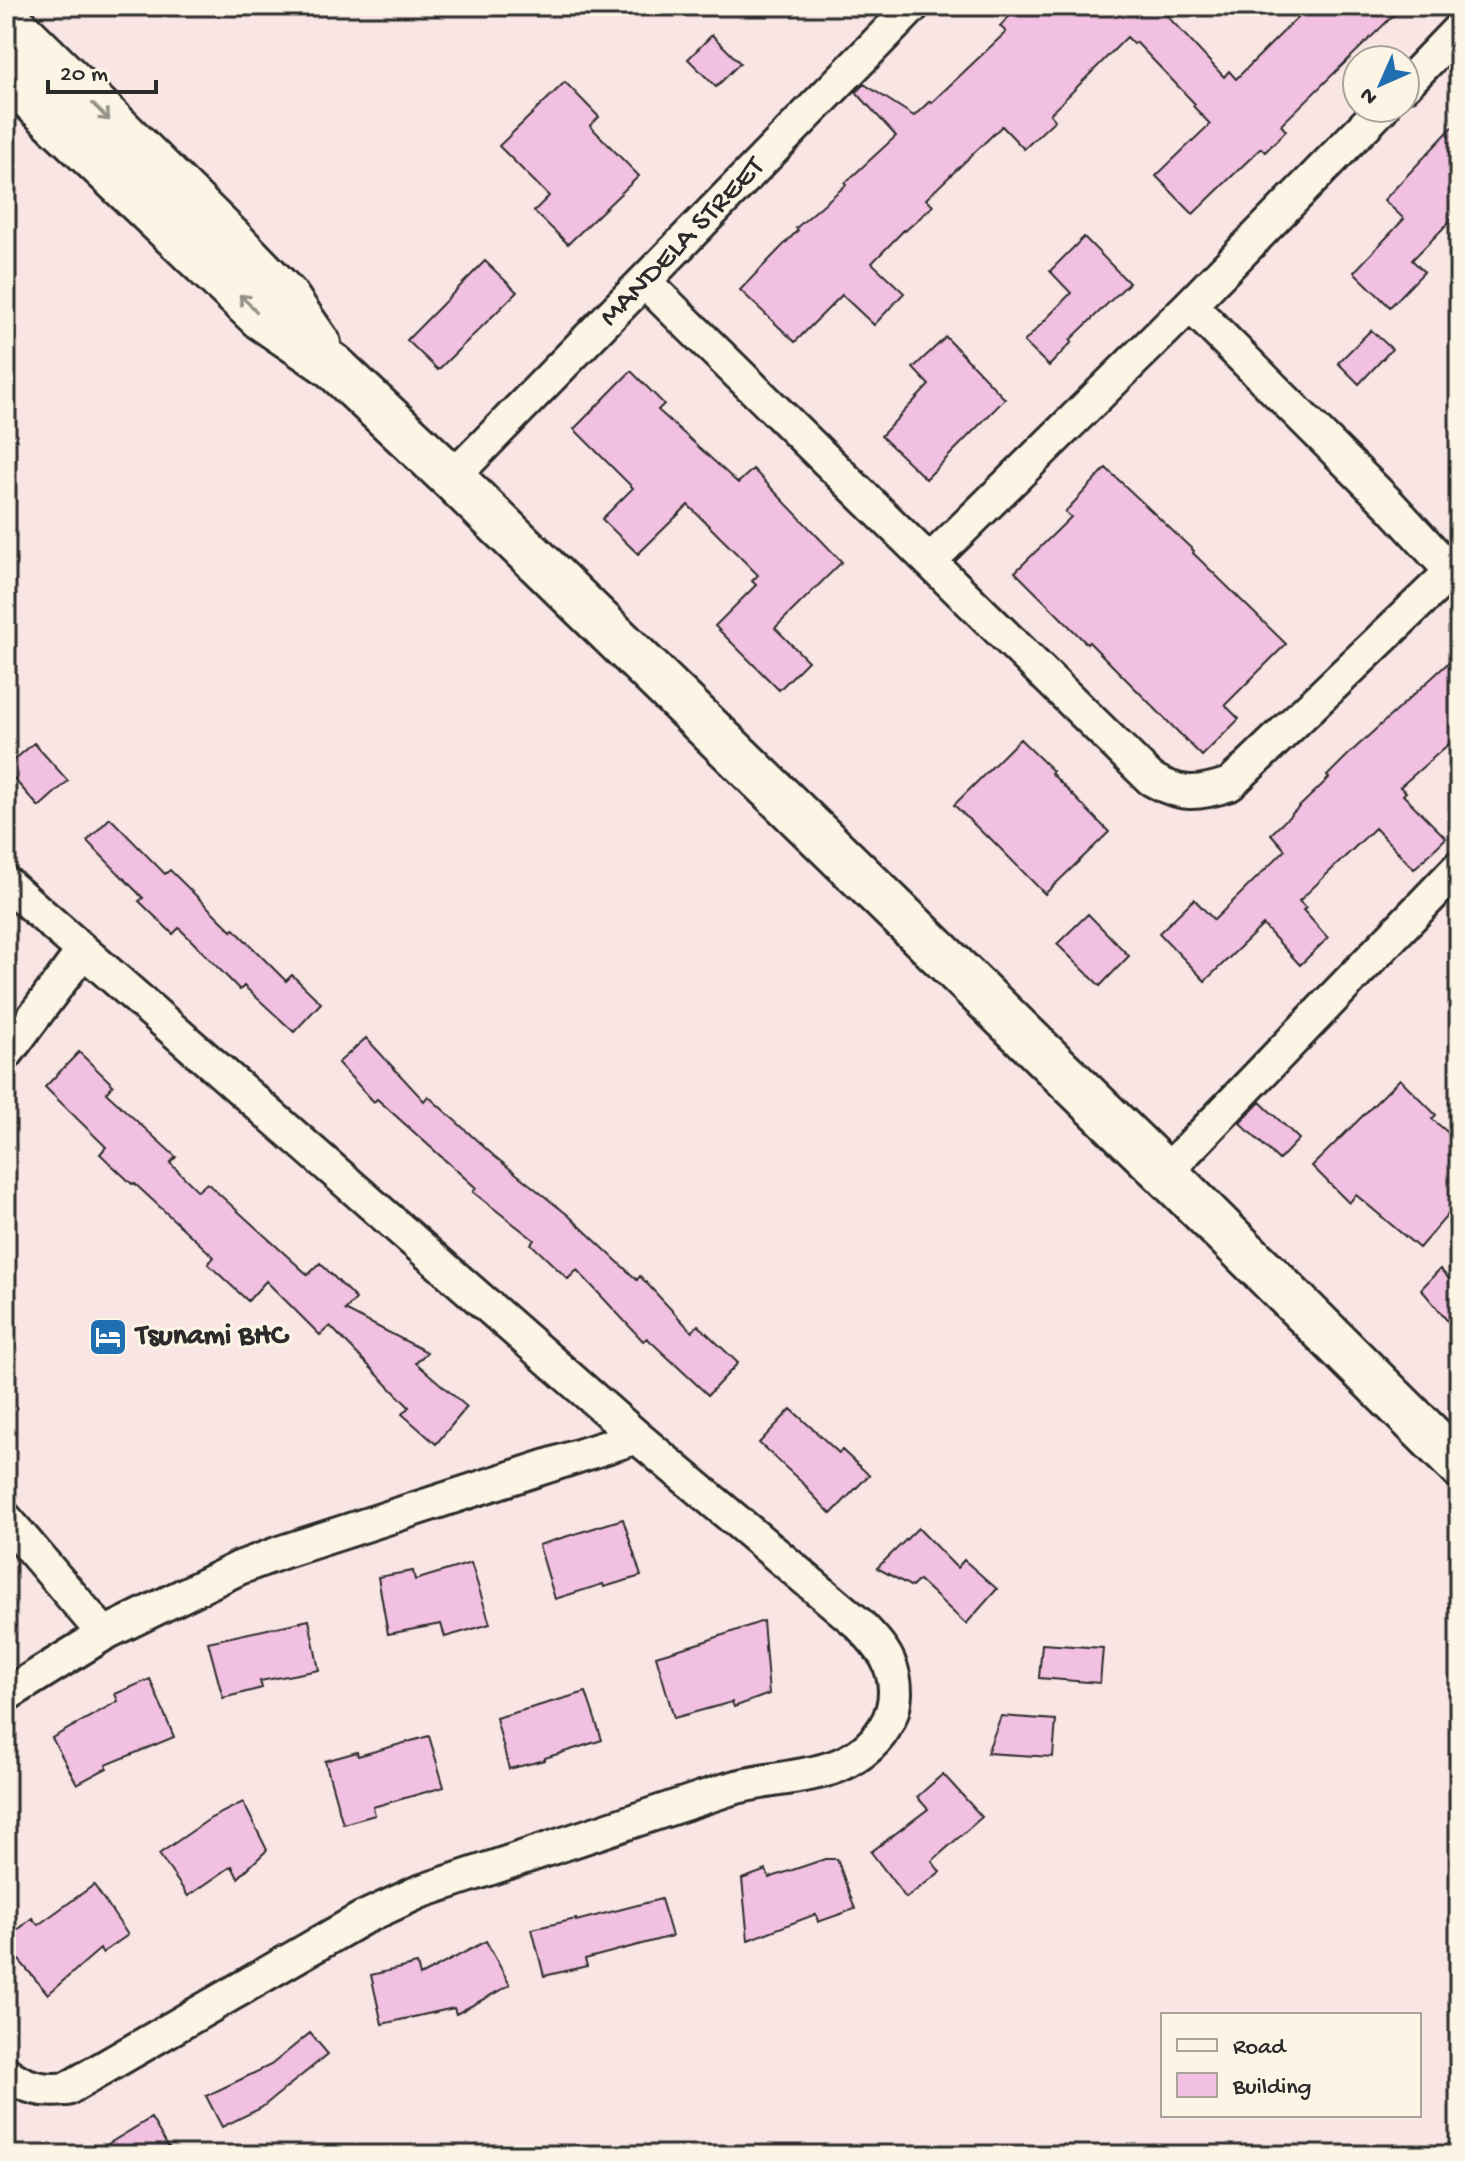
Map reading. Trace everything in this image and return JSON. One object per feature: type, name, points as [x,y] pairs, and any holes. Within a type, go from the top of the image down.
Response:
[{"type":"main road","points":[[6,18],[275,285],[333,366]]},
{"type":"main road","points":[[6,74],[261,317],[333,366],[452,478],[1165,1173],[1459,1465]]},
{"type":"street","name":"MANDELA STREET","points":[[452,478],[913,6]]},
{"type":"street","points":[[1421,68],[1459,29]]},
{"type":"street","points":[[930,561],[1190,305],[1366,124]]},
{"type":"street","points":[[645,282],[1151,779],[1185,793],[1201,793],[1230,784],[1455,576],[1391,506],[1190,305]]},
{"type":"street","points":[[1165,1173],[1459,867]]},
{"type":"street","points":[[6,883],[637,1437],[859,1624],[881,1649],[890,1665],[895,1701],[889,1723],[867,1748],[836,1767],[729,1789],[392,1903],[67,2089],[51,2091],[28,2087],[6,2073]]},
{"type":"street","points":[[6,1054],[83,951]]},
{"type":"street","points":[[6,1695],[104,1634],[239,1568],[637,1437]]},
{"type":"street","points":[[6,1519],[104,1634]]},
{"type":"building","points":[[1019,6],[1158,6],[1224,77],[1229,71],[1236,79],[1309,6],[1403,6],[1364,44],[1341,44],[1341,66],[1281,125],[1286,131],[1265,152],[1261,148],[1193,214],[1156,176],[1210,124],[1136,42],[1134,44],[1127,37],[1050,114],[1055,120],[1024,149],[1002,126],[926,199],[933,206],[872,263],[904,293],[874,325],[842,295],[795,342],[740,290],[798,230],[796,228],[896,136],[856,92],[864,84],[914,116],[1006,32],[1000,26]]},
{"type":"building","points":[[712,35],[740,63],[716,87],[688,59]]},
{"type":"building","points":[[565,82],[599,117],[590,126],[639,176],[568,244],[534,211],[549,196],[499,146]]},
{"type":"building","points":[[1459,120],[1459,212],[1412,260],[1424,272],[1390,307],[1354,272],[1404,219],[1384,200]]},
{"type":"building","points":[[1084,237],[1129,283],[1070,340],[1072,342],[1049,366],[1024,342],[1071,293],[1050,271]]},
{"type":"building","points":[[485,261],[517,292],[438,370],[407,340]]},
{"type":"building","points":[[1371,330],[1392,349],[1359,384],[1338,363]]},
{"type":"building","points":[[946,337],[1005,399],[926,479],[881,436],[929,385],[913,368]]},
{"type":"building","points":[[631,371],[664,404],[658,410],[738,483],[753,469],[842,562],[775,628],[808,661],[779,690],[715,626],[756,585],[752,581],[758,575],[688,505],[638,554],[602,519],[633,488],[574,429]]},
{"type":"building","points":[[1106,468],[1286,644],[1225,705],[1239,719],[1202,756],[1015,572],[1071,517],[1065,512]]},
{"type":"building","points":[[1459,653],[1459,735],[1400,787],[1406,792],[1403,795],[1446,838],[1414,869],[1375,828],[1299,901],[1306,908],[1303,910],[1328,938],[1300,965],[1263,925],[1205,981],[1159,933],[1194,899],[1214,920],[1285,850],[1271,834],[1352,751]]},
{"type":"building","points":[[1020,739],[1109,832],[1045,894],[954,805]]},
{"type":"building","points":[[34,743],[68,781],[39,807],[6,770]]},
{"type":"building","points":[[110,818],[165,874],[170,870],[286,981],[292,975],[321,1003],[294,1032],[244,986],[240,990],[179,928],[173,934],[139,901],[143,898],[87,841]]},
{"type":"building","points":[[1088,914],[1129,956],[1100,986],[1057,944]]},
{"type":"building","points":[[366,1038],[424,1101],[428,1096],[494,1156],[568,1215],[637,1280],[640,1276],[692,1332],[698,1325],[738,1363],[708,1395],[647,1338],[643,1341],[577,1270],[568,1279],[531,1244],[534,1240],[473,1192],[476,1188],[377,1099],[374,1102],[338,1063]]},
{"type":"building","points":[[79,1052],[113,1085],[106,1093],[176,1157],[170,1163],[198,1191],[207,1183],[308,1275],[320,1263],[356,1299],[345,1310],[427,1352],[416,1363],[467,1407],[436,1444],[402,1414],[409,1407],[330,1326],[320,1335],[266,1281],[248,1301],[208,1264],[214,1257],[100,1154],[106,1147],[45,1087]]},
{"type":"building","points":[[1400,1079],[1436,1115],[1432,1119],[1459,1142],[1459,1202],[1419,1248],[1356,1195],[1349,1203],[1312,1166]]},
{"type":"building","points":[[1260,1102],[1299,1139],[1279,1160],[1240,1123]]},
{"type":"building","points":[[1440,1269],[1459,1289],[1459,1335],[1421,1289]]},
{"type":"building","points":[[791,1409],[839,1453],[842,1450],[869,1475],[831,1514],[759,1443]]},
{"type":"building","points":[[623,1519],[641,1576],[555,1599],[539,1545]]},
{"type":"building","points":[[918,1528],[957,1568],[964,1560],[997,1589],[966,1624],[919,1580],[912,1587],[877,1568]]},
{"type":"building","points":[[471,1563],[490,1624],[445,1637],[441,1624],[388,1634],[378,1577],[413,1571],[415,1580]]},
{"type":"building","points":[[309,1620],[319,1670],[260,1681],[262,1688],[223,1698],[208,1642]]},
{"type":"building","points":[[763,1621],[769,1694],[734,1707],[732,1702],[674,1718],[656,1656]]},
{"type":"building","points":[[1042,1644],[1103,1648],[1100,1683],[1039,1678]]},
{"type":"building","points":[[150,1679],[174,1737],[106,1765],[107,1768],[77,1784],[52,1738],[118,1701],[115,1694]]},
{"type":"building","points":[[586,1692],[602,1740],[509,1769],[496,1718]]},
{"type":"building","points":[[1001,1716],[1056,1720],[1053,1757],[987,1753]]},
{"type":"building","points":[[429,1736],[444,1787],[373,1807],[375,1815],[343,1824],[325,1761],[357,1752],[358,1756]]},
{"type":"building","points":[[943,1774],[982,1817],[932,1861],[940,1872],[906,1898],[871,1852],[928,1809],[917,1797]]},
{"type":"building","points":[[243,1802],[267,1850],[238,1878],[232,1866],[188,1896],[159,1854],[211,1818]]},
{"type":"building","points":[[825,1859],[837,1859],[855,1909],[818,1922],[816,1914],[748,1940],[742,1879],[766,1870],[769,1878]]},
{"type":"building","points":[[94,1885],[128,1935],[102,1953],[100,1949],[48,1994],[6,1945],[6,1940],[32,1918],[38,1925]]},
{"type":"building","points":[[661,1899],[672,1936],[585,1959],[587,1966],[544,1976],[532,1929]]},
{"type":"building","points":[[486,1941],[510,1985],[456,2014],[454,2008],[382,2024],[371,1975],[417,1964],[420,1976]]},
{"type":"building","points":[[310,2033],[328,2054],[261,2108],[222,2127],[206,2096],[271,2065]]},
{"type":"building","points":[[151,2118],[173,2155],[90,2155]]},
{"type":"place","name":"Tsunami BHC","points":[[108,1337]]}]
